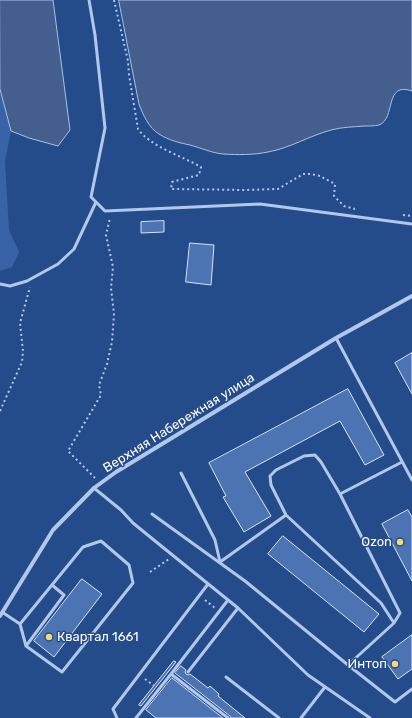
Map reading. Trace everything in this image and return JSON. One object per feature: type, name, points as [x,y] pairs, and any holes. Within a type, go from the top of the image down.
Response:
[{"type":"street","name":"Верхняя Набережная улица","points":[[1,614],[53,530],[100,483],[336,338],[412,296]]},
{"type":"lane","points":[[89,0],[95,35],[105,128],[91,197],[105,211],[260,204],[412,224]]},
{"type":"lane","points":[[0,284],[10,286],[26,281],[58,264],[74,249],[96,202]]},
{"type":"lane","points":[[336,338],[412,480]]},
{"type":"lane","points":[[348,665],[394,623],[400,613],[340,494],[321,462],[315,455],[304,456],[276,470],[270,476],[271,485],[286,515],[381,603],[394,623]]},
{"type":"lane","points":[[340,494],[402,462]]},
{"type":"lane","points":[[181,472],[215,540],[220,562]]},
{"type":"lane","points":[[94,488],[121,510],[133,523],[238,608],[308,675],[370,718]]},
{"type":"lane","points":[[152,514],[245,581],[395,702],[412,689]]},
{"type":"lane","points":[[220,562],[286,515]]},
{"type":"lane","points":[[1,614],[20,624],[26,646],[62,672],[133,583],[129,565],[100,541],[83,547],[20,624]]},
{"type":"lane","points":[[117,718],[113,709],[208,584]]},
{"type":"lane","points":[[26,646],[64,595],[52,585]]},
{"type":"lane","points":[[136,718],[228,600]]},
{"type":"lane","points":[[188,672],[238,608]]},
{"type":"lane","points":[[171,674],[228,718]]},
{"type":"lane","points":[[226,677],[279,718]]},
{"type":"lane","points":[[301,718],[325,687]]},
{"type":"path","points":[[114,0],[128,61],[138,129],[143,136],[156,144],[201,167],[199,175],[172,182],[171,189],[278,189],[303,174],[311,174],[320,176],[335,184],[334,196],[344,206],[356,209]]},
{"type":"path","points":[[100,483],[68,451],[101,395],[99,385],[107,364],[112,342],[114,314],[111,288],[113,267],[106,235],[112,211]]},
{"type":"path","points":[[397,214],[412,216]]},
{"type":"path","points":[[0,411],[22,362],[23,351],[20,323],[33,278]]},
{"type":"path","points":[[150,572],[173,556]]},
{"type":"path","points":[[199,595],[219,611]]},
{"type":"path","points":[[139,674],[154,686]]},
{"type":"shaded area","points":[[0,0],[53,0],[70,130],[58,146],[11,131],[0,89]]},
{"type":"shaded area","points":[[119,0],[412,0],[412,91],[403,89],[397,91],[391,102],[387,116],[379,125],[331,130],[284,148],[268,152],[257,154],[223,154],[174,141],[163,136],[152,128],[139,104]]},
{"type":"shaded area","points":[[0,89],[11,131],[5,161],[9,230],[19,252],[12,267],[0,271]]},
{"type":"building","points":[[164,221],[164,232],[141,233],[141,222]]},
{"type":"building","points":[[190,243],[214,245],[211,285],[186,282]]},
{"type":"building","points":[[412,353],[412,394],[395,363]]},
{"type":"building","points":[[348,389],[384,455],[365,465],[340,421],[245,472],[271,516],[244,532],[223,497],[226,496],[209,463]]},
{"type":"building","points":[[408,510],[412,517],[412,581],[382,524]]},
{"type":"building","points":[[283,536],[379,614],[364,632],[268,554]]},
{"type":"building","points":[[82,579],[102,594],[54,657],[34,641]]},
{"type":"building","points":[[412,635],[412,669],[398,679],[382,657]]},
{"type":"building","points":[[174,661],[176,662],[141,706],[139,705]]},
{"type":"building","points":[[181,666],[186,670],[186,674],[190,674],[208,688],[210,686],[219,694],[218,696],[245,718],[231,718],[175,673]]},
{"type":"building","points":[[172,678],[223,718],[156,718],[146,710]]},
{"type":"place","name":"Ozon","points":[[400,542]]},
{"type":"place","name":"Квартал 1661","points":[[49,637]]},
{"type":"place","name":"Интоп","points":[[395,664]]}]
